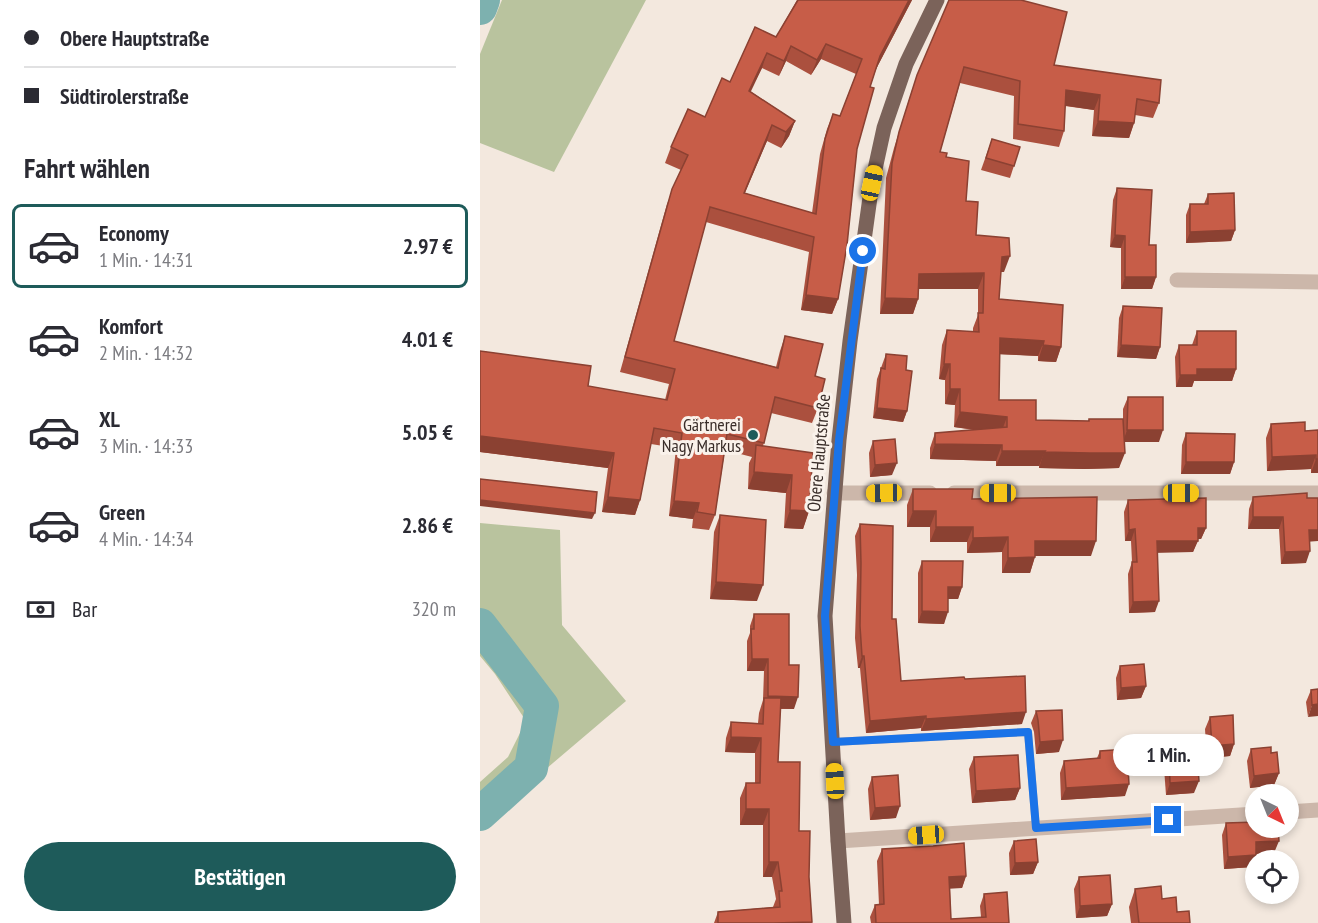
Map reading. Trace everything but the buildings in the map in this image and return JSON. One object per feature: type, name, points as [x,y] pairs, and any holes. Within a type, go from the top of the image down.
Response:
[{"type":"main road","name":"Obere Hauptstraße","points":[[844,923],[825,616],[834,493],[850,341],[874,172],[884,128],[906,64],[937,0]]},
{"type":"street","points":[[1177,280],[1318,282]]},
{"type":"street","points":[[834,493],[1318,493]]},
{"type":"street","points":[[1299,811],[1318,810]]},
{"type":"street","points":[[838,841],[1245,815]]},
{"type":"lane","points":[[833,742],[1028,732],[1036,828]]},
{"type":"green space","points":[[502,0],[646,0],[554,172],[480,143],[480,54]]},
{"type":"green space","points":[[480,523],[560,530],[562,625],[626,701],[480,825],[480,782],[508,757],[526,721],[495,674],[480,656]]},
{"type":"waterway","points":[[480,8],[483,0]]},
{"type":"waterway","points":[[480,625],[542,706],[531,768],[480,814]]},
{"type":"place","name":"Gärtnerei Nagy Markus","points":[[753,435]]},
{"type":"route","points":[[863,251],[839,440],[825,616],[833,742],[1028,732],[1036,828],[1168,820]]}]
